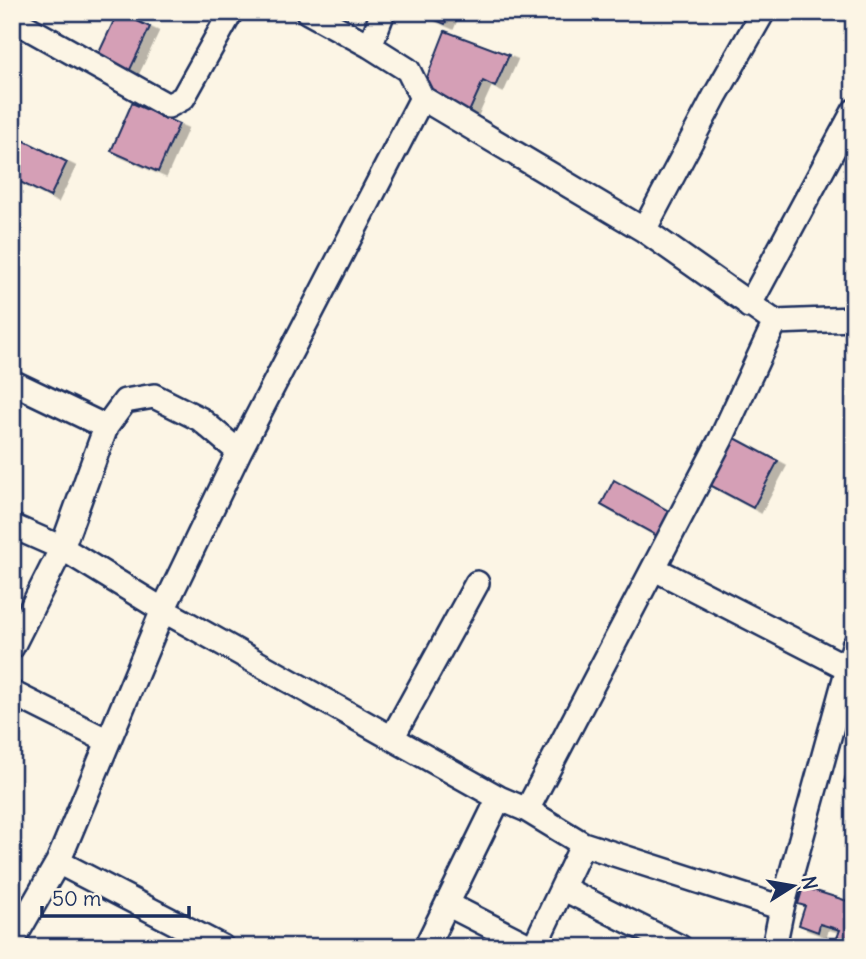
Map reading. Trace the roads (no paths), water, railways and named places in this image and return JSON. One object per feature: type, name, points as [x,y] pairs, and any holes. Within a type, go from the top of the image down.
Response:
[{"type":"street","points":[[12,19],[168,106],[183,98],[231,12]]},
{"type":"street","points":[[308,12],[408,70],[422,97],[644,230],[775,322],[854,319]]},
{"type":"street","points":[[370,46],[383,12]]},
{"type":"street","points":[[644,230],[763,12]]},
{"type":"street","points":[[12,942],[58,862],[163,610],[239,452],[422,97]]},
{"type":"street","points":[[749,306],[854,111]]},
{"type":"street","points":[[527,810],[655,569],[721,439],[775,322]]},
{"type":"street","points":[[12,382],[106,427]]},
{"type":"street","points":[[12,647],[62,548],[106,427],[125,401],[154,397],[200,419],[239,452]]},
{"type":"street","points":[[12,526],[62,548],[163,610],[499,798],[527,810],[583,844],[782,908]]},
{"type":"street","points":[[655,569],[850,656],[782,908],[774,947]]},
{"type":"street","points":[[392,738],[477,583]]},
{"type":"street","points":[[12,693],[108,741]]},
{"type":"street","points":[[426,947],[499,798]]},
{"type":"street","points":[[447,904],[532,947],[583,844]]},
{"type":"street","points":[[58,862],[222,947]]},
{"type":"street","points":[[562,888],[680,947]]}]
